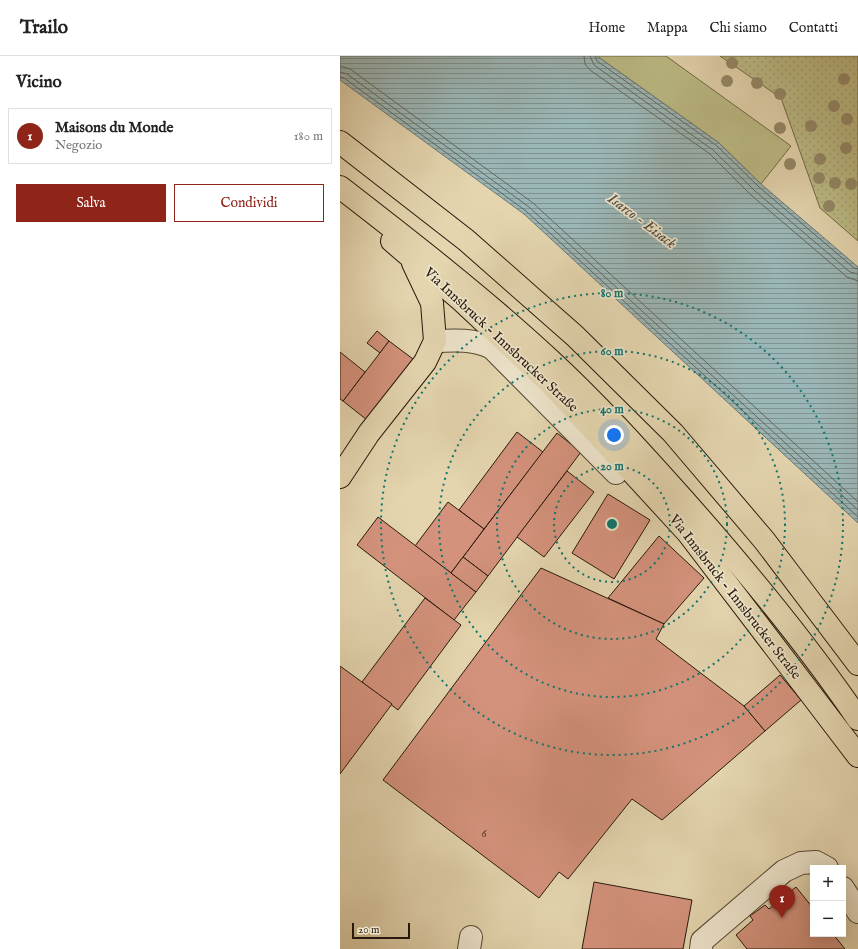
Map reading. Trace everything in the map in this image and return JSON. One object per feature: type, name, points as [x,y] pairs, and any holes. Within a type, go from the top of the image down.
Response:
[{"type":"main road","points":[[340,142],[466,240],[576,336],[673,433],[764,540],[858,664]]},
{"type":"main road","points":[[340,187],[444,267],[549,359],[646,456],[738,560],[825,670],[858,718]]},
{"type":"main road","name":"Via Innsbruck - Innsbrucker Straße","points":[[340,200],[405,251],[553,386],[688,533],[858,756]]},
{"type":"main road","points":[[340,477],[369,433],[425,362],[435,341],[432,303],[417,270],[405,251]]},
{"type":"lane","points":[[435,341],[458,339],[481,342],[492,348],[616,473]]},
{"type":"lane","points":[[701,949],[702,941],[784,871],[802,863],[816,862],[822,865]]},
{"type":"lane","points":[[846,893],[858,912]]},
{"type":"shaded area","points":[[597,56],[666,56],[791,146],[761,184],[719,143]]},
{"type":"shaded area","points":[[720,56],[858,56],[858,241],[820,208],[781,98]]},
{"type":"water","name":"Isarco - Eisack","points":[[340,56],[597,56],[719,143],[761,184],[858,267],[858,523],[524,214],[340,80]]},
{"type":"building","points":[[377,331],[389,341],[380,353],[367,343]]},
{"type":"building","points":[[389,341],[413,359],[367,420],[343,401]]},
{"type":"building","points":[[340,352],[365,372],[343,401],[340,399]]},
{"type":"building","points":[[517,432],[543,452],[484,529],[459,510]]},
{"type":"building","points":[[557,433],[581,452],[488,576],[463,557]]},
{"type":"building","points":[[567,471],[594,492],[544,557],[517,537]]},
{"type":"building","points":[[608,494],[650,520],[614,579],[572,553]]},
{"type":"building","points":[[448,502],[484,529],[451,573],[415,546]]},
{"type":"building","points":[[378,517],[476,592],[454,620],[357,545]]},
{"type":"building","points":[[659,536],[704,578],[664,624],[608,598]]},
{"type":"building","points":[[463,557],[488,576],[476,592],[451,573]]},
{"type":"building","points":[[541,568],[664,624],[656,639],[744,706],[765,731],[662,820],[632,799],[568,879],[559,872],[539,898],[383,780]]},
{"type":"building","points":[[425,598],[461,625],[398,710],[362,682]]},
{"type":"building","points":[[340,666],[392,704],[340,774]]},
{"type":"building","points":[[780,675],[801,700],[765,731],[744,706]]},
{"type":"building","points":[[594,882],[692,900],[683,949],[582,949]]},
{"type":"building","points":[[796,887],[810,904],[810,937],[835,937],[845,949],[747,949],[736,935],[753,920],[750,916],[765,905],[769,909]]},
{"type":"place","name":"Maisons du Monde","points":[[782,918]]}]
